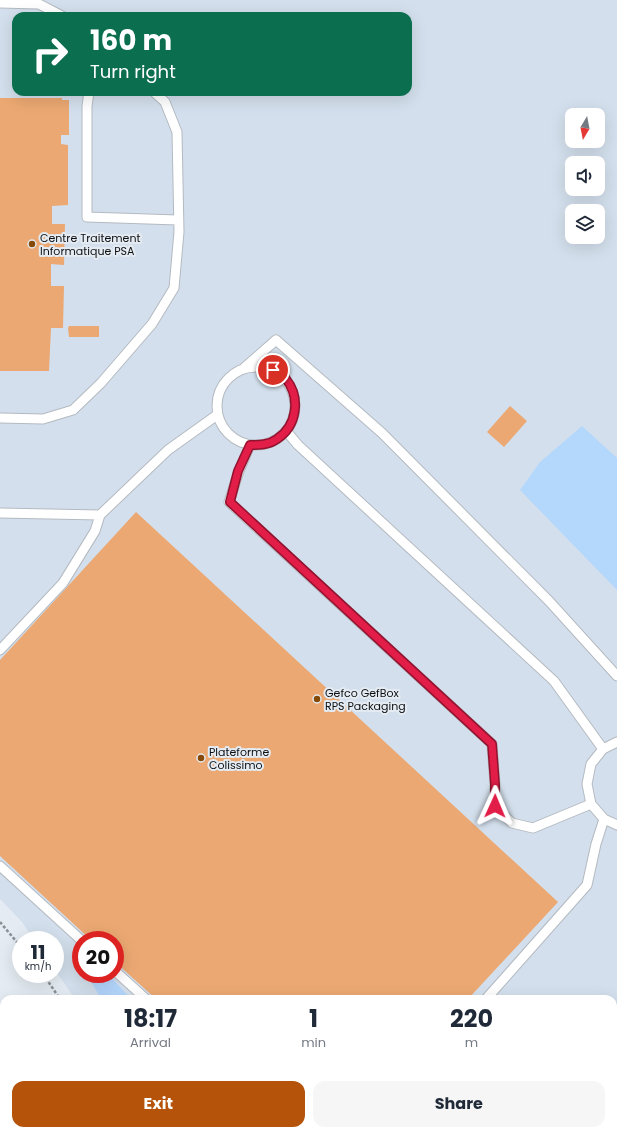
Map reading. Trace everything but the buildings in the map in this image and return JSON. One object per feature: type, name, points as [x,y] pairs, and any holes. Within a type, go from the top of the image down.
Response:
[{"type":"lane","points":[[0,3],[39,4],[54,12]]},
{"type":"lane","points":[[88,96],[87,106],[87,217],[178,220]]},
{"type":"lane","points":[[0,418],[43,419],[73,410],[101,383],[152,324],[174,288],[179,232],[177,132],[165,102],[158,96]]},
{"type":"lane","points":[[244,368],[259,366],[273,370],[285,378],[293,390],[296,405],[294,419],[286,432],[276,440],[263,445],[250,445],[235,440],[224,429],[217,414],[216,400],[222,386],[231,374],[244,368],[276,340],[382,433],[549,601],[617,676]]},
{"type":"lane","points":[[0,650],[63,583],[95,531],[100,515],[168,450],[217,414]]},
{"type":"lane","points":[[286,432],[298,445],[554,681],[603,748]]},
{"type":"lane","points":[[250,445],[238,471],[230,502],[492,744],[495,806],[512,823],[533,828],[591,804]]},
{"type":"lane","points":[[0,513],[100,515]]},
{"type":"lane","points":[[617,742],[603,748],[591,764],[587,784],[591,804],[604,819],[617,825]]},
{"type":"lane","points":[[490,995],[587,885],[596,844],[604,819]]},
{"type":"lane","points":[[0,866],[72,932]]},
{"type":"lane","points":[[124,979],[142,995]]},
{"type":"path","points":[[0,922],[12,936]]},
{"type":"path","points":[[49,983],[57,995]]},
{"type":"shaded area","points":[[0,0],[617,0],[617,995],[72,995],[64,983],[64,931],[28,931],[22,922],[0,899]]},
{"type":"water","points":[[582,426],[617,458],[617,590],[520,490],[540,462]]},
{"type":"water","points":[[92,983],[116,983],[127,995],[99,995]]},
{"type":"place","name":"Centre Traitement Informatique PSA","points":[[32,244]]},
{"type":"place","name":"Gefco GefBox RPS Packaging","points":[[317,699]]},
{"type":"place","name":"Plateforme Colissimo","points":[[201,758]]},
{"type":"route","points":[[273,370],[285,378],[293,390],[296,405],[294,419],[286,432],[276,440],[263,445],[250,445],[238,471],[230,502],[492,744],[495,806]]}]
